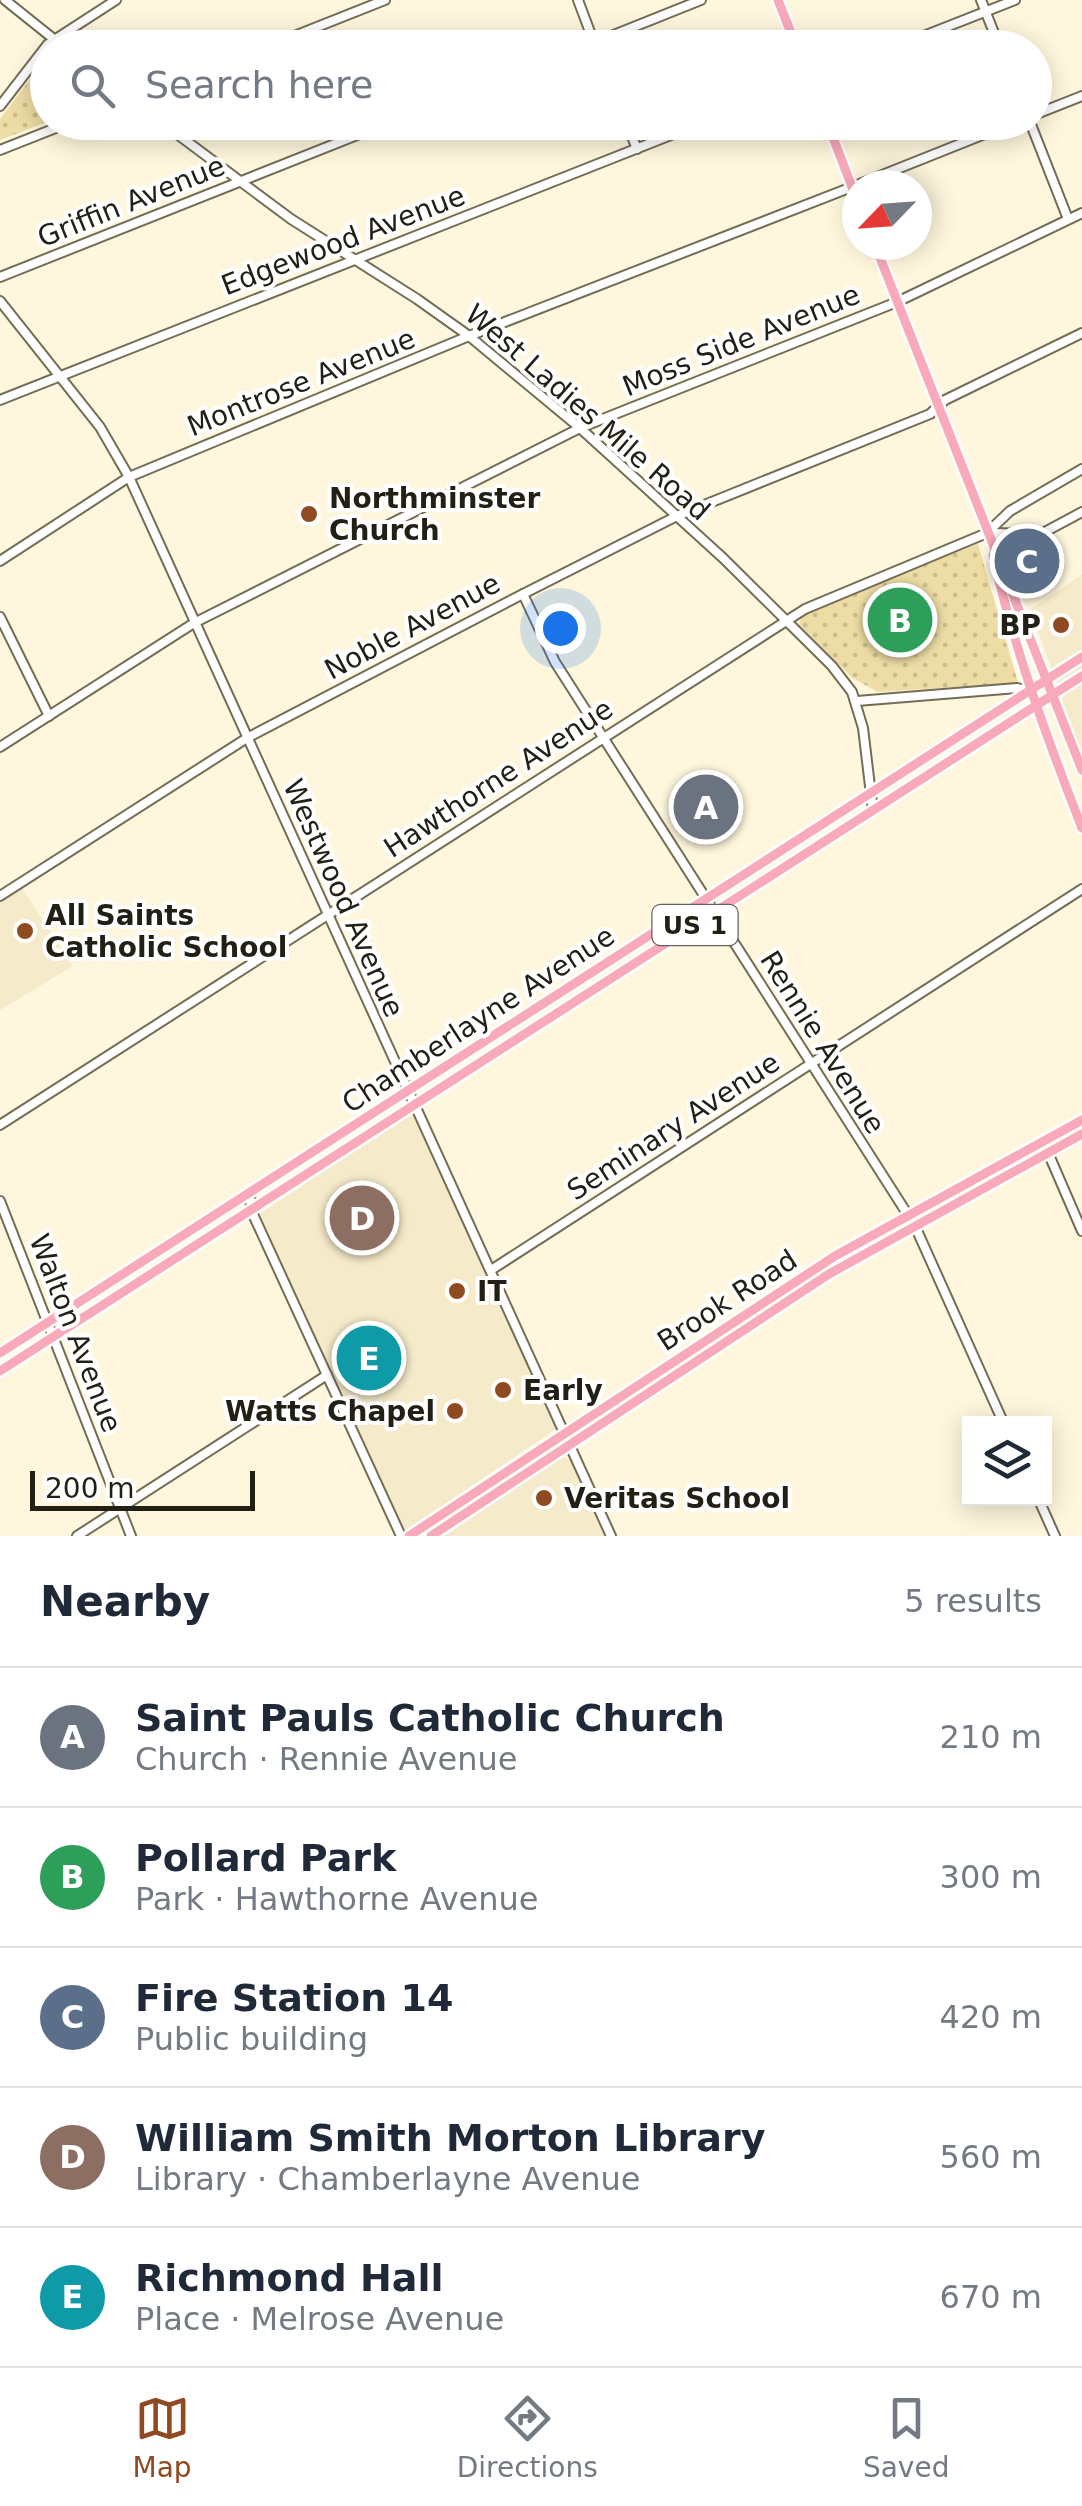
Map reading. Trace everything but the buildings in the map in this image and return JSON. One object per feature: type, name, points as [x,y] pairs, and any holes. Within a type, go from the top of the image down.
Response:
[{"type":"main road","points":[[778,0],[790,30]]},
{"type":"main road","points":[[834,140],[848,170]]},
{"type":"main road","points":[[881,260],[1082,770]]},
{"type":"main road","points":[[988,533],[1030,691],[1082,828]]},
{"type":"main road","name":"Chamberlayne Avenue","points":[[0,1353],[1082,658]]},
{"type":"main road","name":"Chamberlayne Avenue","points":[[0,1372],[1082,676]]},
{"type":"main road","name":"Brook Road","points":[[409,1536],[824,1263],[1082,1120]]},
{"type":"main road","name":"Brook Road","points":[[431,1536],[829,1274],[1082,1134]]},
{"type":"street","points":[[5,0],[43,30]]},
{"type":"street","points":[[68,30],[116,0]]},
{"type":"street","points":[[309,30],[385,0]]},
{"type":"street","points":[[578,0],[589,30]]},
{"type":"street","points":[[631,30],[702,0]]},
{"type":"street","points":[[982,0],[993,30]]},
{"type":"street","points":[[940,30],[1014,0]]},
{"type":"street","points":[[0,106],[30,69]]},
{"type":"street","points":[[1052,108],[1082,96]]},
{"type":"street","points":[[0,150],[30,138]]},
{"type":"street","name":"West Ladies Mile Road","points":[[184,140],[238,182],[469,336],[580,428],[788,620],[839,674],[857,701],[874,810]]},
{"type":"street","name":"Griffin Avenue","points":[[0,277],[344,140]]},
{"type":"street","points":[[633,140],[636,149]]},
{"type":"street","name":"Edgewood Avenue","points":[[0,400],[659,140]]},
{"type":"street","name":"Montrose Avenue","points":[[895,170],[970,140]]},
{"type":"street","points":[[1037,140],[1068,219]]},
{"type":"street","name":"Montrose Avenue","points":[[0,561],[129,476],[469,336],[842,191]]},
{"type":"street","name":"Moss Side Avenue","points":[[0,747],[194,623],[580,428],[897,302],[1082,214]]},
{"type":"street","name":"Westwood Avenue","points":[[0,301],[100,427],[129,476],[611,1536]]},
{"type":"street","name":"Noble Avenue","points":[[0,896],[246,738],[677,516],[930,414],[945,400],[1082,333]]},
{"type":"street","name":"Hawthorne Avenue","points":[[0,1125],[788,620],[822,600],[988,533],[1010,511],[1082,469]]},
{"type":"street","name":"Hawthorne Avenue","points":[[988,533],[1041,534],[1082,512]]},
{"type":"street","name":"Rennie Avenue","points":[[523,594],[541,636],[604,738],[915,1226],[1000,1416]]},
{"type":"street","points":[[0,618],[49,716]]},
{"type":"street","points":[[857,701],[1017,688],[1030,691]]},
{"type":"street","name":"Seminary Avenue","points":[[490,1270],[1082,889]]},
{"type":"street","points":[[1043,1141],[1082,1232]]},
{"type":"street","points":[[250,1192],[251,1210],[401,1536]]},
{"type":"street","name":"Walton Avenue","points":[[0,1201],[131,1536]]},
{"type":"street","points":[[77,1536],[327,1376]]},
{"type":"street","points":[[1042,1506],[1055,1536]]},
{"type":"shaded area","points":[[30,79],[30,129],[0,140],[0,119]]},
{"type":"shaded area","points":[[978,544],[1018,683],[878,692],[851,677],[799,624],[802,615],[820,605]]},
{"type":"shaded area","points":[[1082,575],[1082,755],[1030,609]]},
{"type":"shaded area","name":"All Saints Catholic School","points":[[18,882],[73,966],[0,1010],[0,895]]},
{"type":"shaded area","points":[[412,1113],[556,1429],[403,1532],[258,1215]]},
{"type":"shaded area","name":"Veritas School","points":[[563,1457],[570,1460],[604,1536],[444,1536]]},
{"type":"place","name":"Northminster Church","points":[[309,514]]},
{"type":"place","name":"Fire Station 14","points":[[1027,561]]},
{"type":"place","name":"Pollard Park","points":[[900,620]]},
{"type":"place","name":"BP","points":[[1061,625]]},
{"type":"place","name":"Saint Pauls Catholic Church","points":[[706,807]]},
{"type":"place","name":"All Saints Catholic School","points":[[25,931]]},
{"type":"place","name":"William Smith Morton Library","points":[[362,1218]]},
{"type":"place","name":"IT","points":[[457,1291]]},
{"type":"place","name":"Richmond Hall","points":[[369,1358]]},
{"type":"place","name":"Early","points":[[503,1390]]},
{"type":"place","name":"Watts Chapel","points":[[455,1411]]},
{"type":"place","name":"Veritas School","points":[[544,1498]]}]
